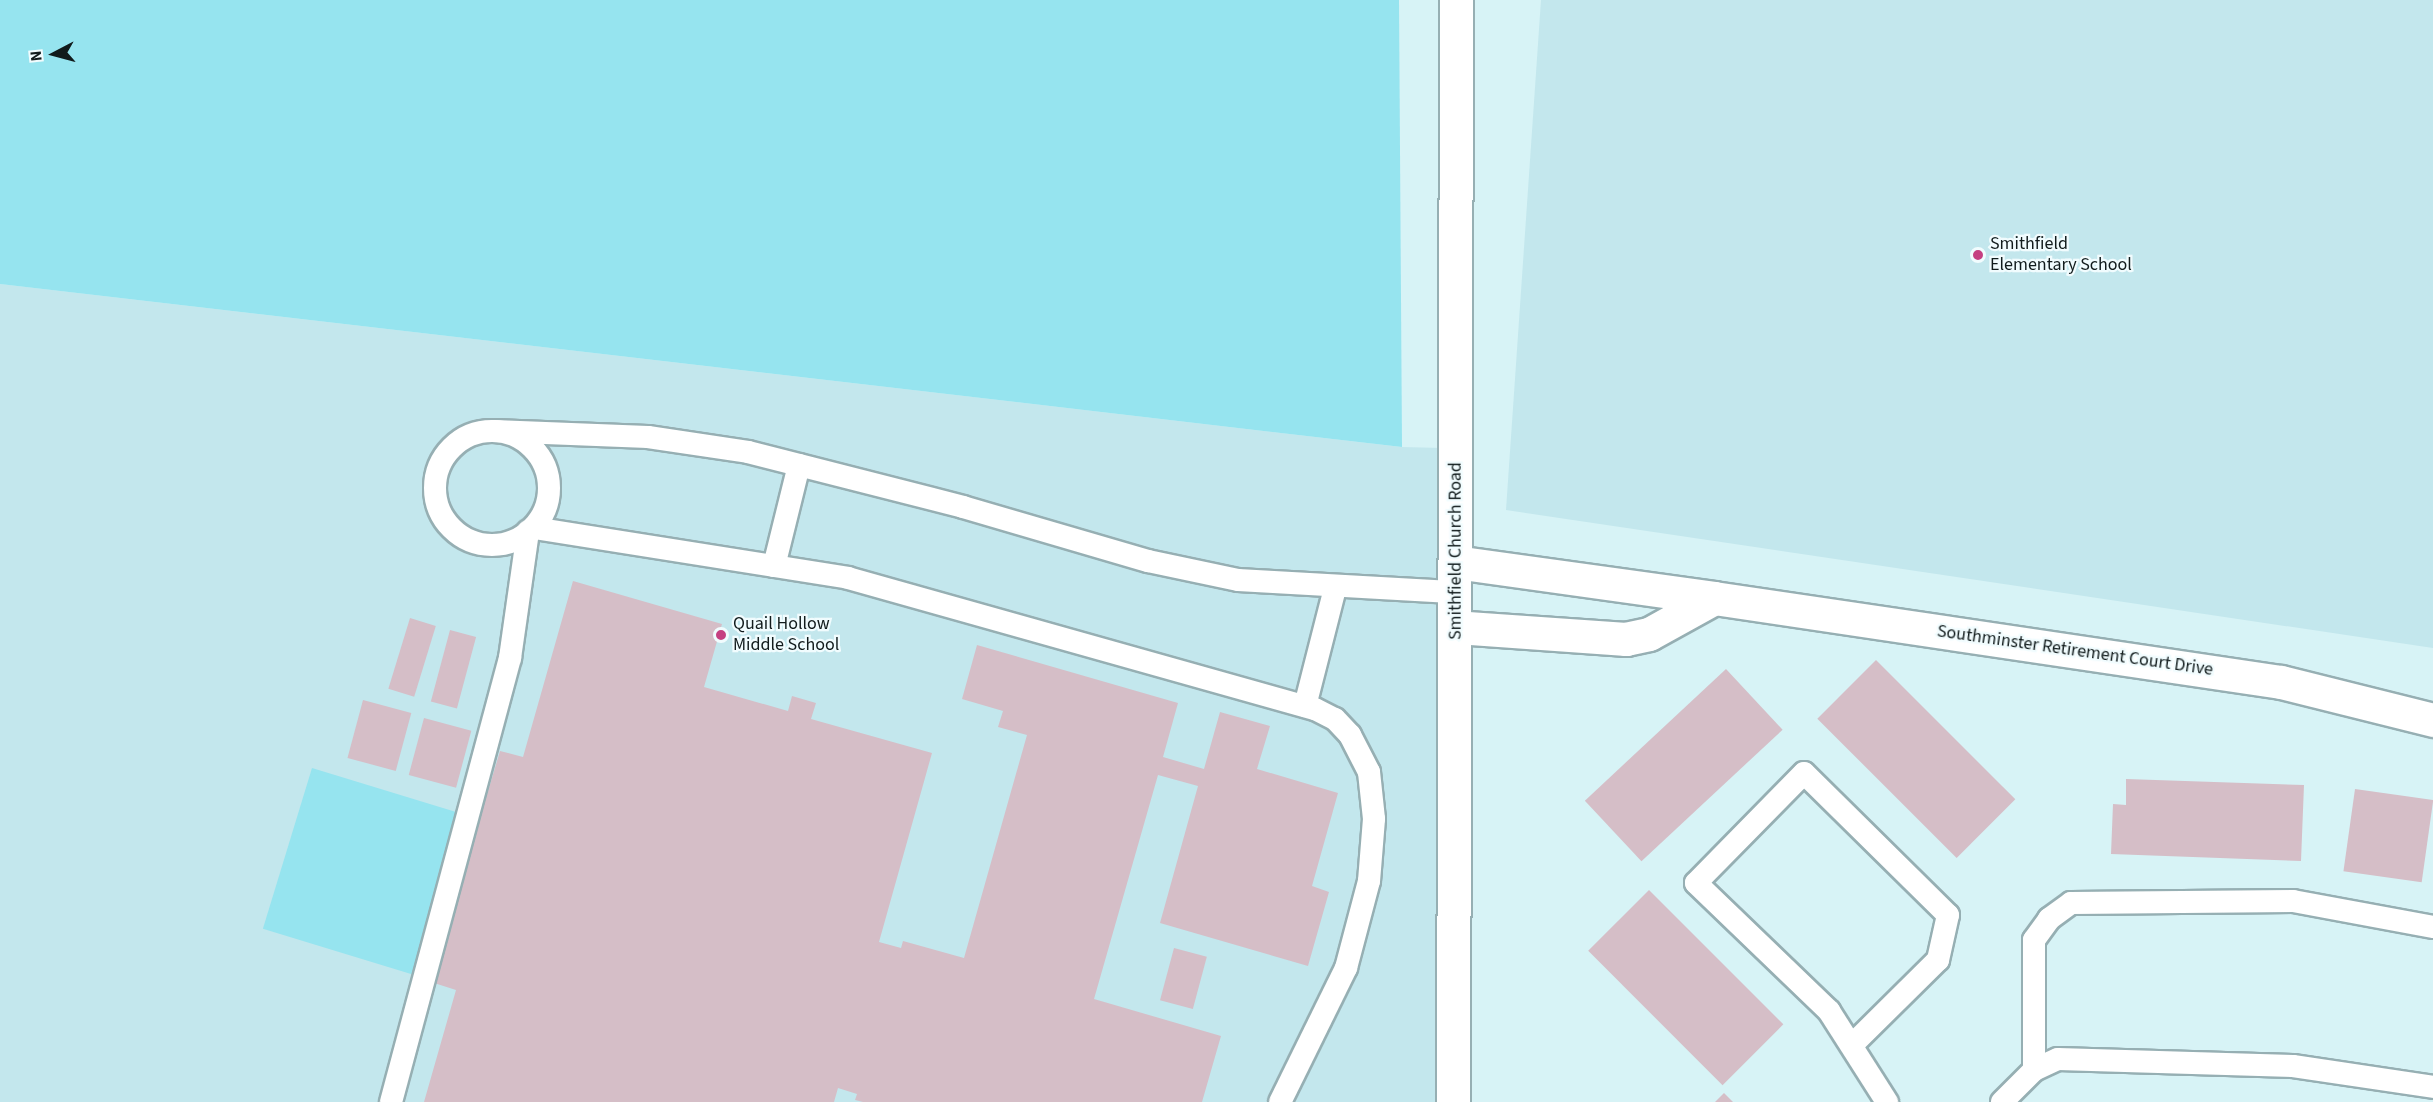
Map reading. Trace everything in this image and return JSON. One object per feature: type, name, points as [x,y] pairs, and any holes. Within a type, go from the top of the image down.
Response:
[{"type":"street","name":"Smithfield Church Road","points":[[1453,1102],[1456,0]]},
{"type":"street","name":"Southminster Retirement Court Drive","points":[[1456,577],[1714,598],[2281,682],[2433,720]]},
{"type":"street","points":[[1456,627],[1626,639],[1649,634],[1714,598]]},
{"type":"lane","points":[[494,431],[513,434],[529,444],[542,458],[549,474],[545,512],[531,529],[504,544],[481,545],[456,532],[438,508],[435,489],[446,454],[459,441],[494,431],[648,437],[710,444],[800,465],[1148,561],[1238,580],[1335,588],[1456,577]]},
{"type":"lane","points":[[774,566],[800,465]]},
{"type":"lane","points":[[531,529],[774,566],[893,589],[1305,706],[1335,719],[1360,752],[1373,792],[1374,849],[1346,968],[1280,1102]]},
{"type":"lane","points":[[392,1102],[510,658],[531,529]]},
{"type":"lane","points":[[1305,706],[1335,588]]},
{"type":"lane","points":[[1852,1045],[1938,960],[1948,915],[1804,773],[1696,883],[1829,1011],[1887,1102]]},
{"type":"lane","points":[[2034,1070],[2034,940],[2049,919],[2071,903],[2293,902],[2433,927]]},
{"type":"lane","points":[[2002,1102],[2034,1070],[2058,1059],[2293,1066],[2433,1087]]},
{"type":"shaded area","points":[[0,0],[1399,0],[1402,447],[0,284]]},
{"type":"shaded area","name":"Smithfield Elementary School","points":[[1541,0],[2433,0],[2433,648],[1506,510]]},
{"type":"shaded area","name":"Quail Hollow Middle School","points":[[0,284],[1402,447],[1442,448],[1444,1102],[0,1102]]},
{"type":"shaded area","points":[[312,768],[476,818],[427,979],[263,929]]},
{"type":"building","points":[[573,581],[722,624],[704,687],[788,711],[792,696],[816,703],[811,719],[932,753],[879,942],[901,948],[903,941],[964,958],[1027,735],[998,727],[1003,711],[962,699],[977,645],[1178,703],[1163,757],[1204,769],[1220,712],[1270,726],[1257,769],[1338,793],[1312,886],[1329,892],[1308,966],[1160,923],[1198,786],[1158,775],[1094,999],[1221,1036],[1202,1102],[863,1102],[855,1100],[857,1094],[838,1088],[834,1102],[424,1102],[456,990],[431,982],[500,751],[523,757]]},
{"type":"building","points":[[410,618],[436,626],[414,697],[388,689]]},
{"type":"building","points":[[450,630],[476,637],[457,708],[431,701]]},
{"type":"building","points":[[1876,660],[2015,799],[1957,858],[1817,719]]},
{"type":"building","points":[[1726,669],[1783,730],[1641,861],[1585,801]]},
{"type":"building","points":[[363,700],[411,713],[396,771],[347,758]]},
{"type":"building","points":[[424,718],[471,731],[456,788],[409,775]]},
{"type":"building","points":[[2126,779],[2304,785],[2301,861],[2111,854],[2113,804],[2126,805]]},
{"type":"building","points":[[2355,789],[2433,800],[2422,882],[2343,871]]},
{"type":"building","points":[[1649,890],[1783,1024],[1723,1085],[1588,951]]},
{"type":"building","points":[[1174,948],[1207,957],[1193,1009],[1160,1000]]},
{"type":"building","points":[[1724,1093],[1733,1102],[1715,1102]]},
{"type":"place","name":"Smithfield Elementary School","points":[[1978,255]]},
{"type":"place","name":"Quail Hollow Middle School","points":[[721,635]]}]
